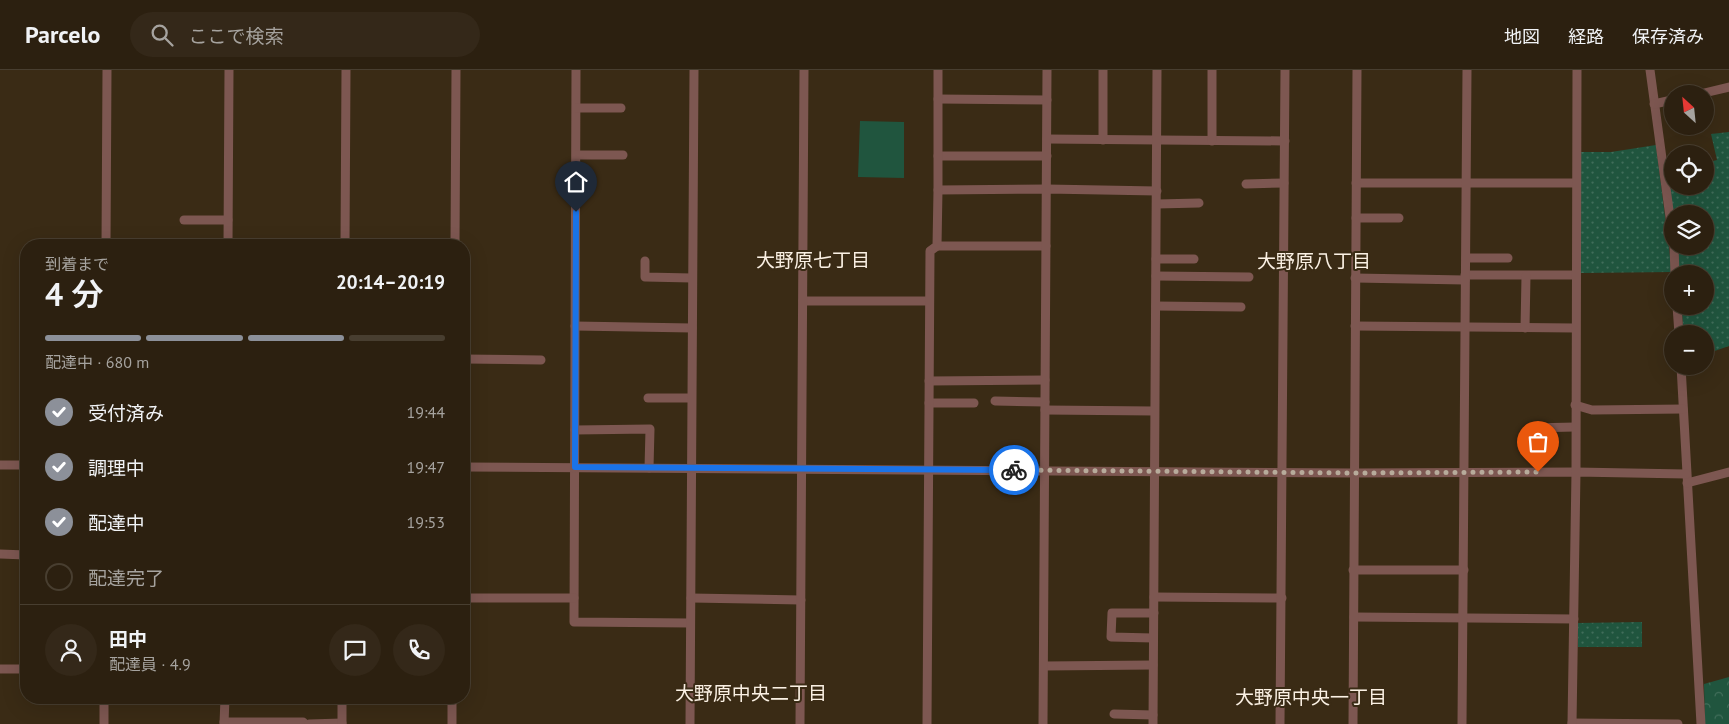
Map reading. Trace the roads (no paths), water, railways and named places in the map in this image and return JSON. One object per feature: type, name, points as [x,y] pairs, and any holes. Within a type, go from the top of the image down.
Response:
[{"type":"street","points":[[106,239],[107,70]]},
{"type":"street","points":[[228,239],[229,70]]},
{"type":"street","points":[[344,239],[346,70]]},
{"type":"street","points":[[455,239],[456,70]]},
{"type":"street","points":[[576,70],[574,622],[690,622]]},
{"type":"street","points":[[690,724],[694,70]]},
{"type":"street","points":[[800,724],[804,70]]},
{"type":"street","points":[[937,246],[938,70]]},
{"type":"street","points":[[1043,724],[1047,70]]},
{"type":"street","points":[[1103,70],[1103,140]]},
{"type":"street","points":[[1114,714],[1152,719],[1157,70]]},
{"type":"street","points":[[1212,70],[1212,141]]},
{"type":"street","points":[[1280,724],[1285,70]]},
{"type":"street","points":[[1353,724],[1357,70]]},
{"type":"street","points":[[1462,724],[1467,70]]},
{"type":"street","points":[[1577,70],[1576,472],[1572,723],[1678,724]]},
{"type":"street","points":[[1650,70],[1668,205]]},
{"type":"street","points":[[1714,91],[1729,87]]},
{"type":"street","points":[[938,99],[1047,100]]},
{"type":"street","points":[[1654,104],[1664,102]]},
{"type":"street","points":[[577,108],[621,108]]},
{"type":"street","points":[[1047,139],[1284,141]]},
{"type":"street","points":[[577,155],[623,155]]},
{"type":"street","points":[[938,156],[1047,156]]},
{"type":"street","points":[[1246,184],[1284,183]]},
{"type":"street","points":[[1356,183],[1576,183]]},
{"type":"street","points":[[938,190],[1157,191]]},
{"type":"street","points":[[1157,204],[1199,203]]},
{"type":"street","points":[[1356,218],[1399,218]]},
{"type":"street","points":[[184,220],[228,220]]},
{"type":"street","points":[[927,724],[930,251],[937,246],[1046,246]]},
{"type":"street","points":[[1156,258],[1194,259]]},
{"type":"street","points":[[1466,258],[1508,258]]},
{"type":"street","points":[[645,261],[645,277],[692,278]]},
{"type":"street","points":[[1355,278],[1576,275]]},
{"type":"street","points":[[1156,276],[1249,277]]},
{"type":"street","points":[[1525,328],[1526,276]]},
{"type":"street","points":[[803,300],[929,301]]},
{"type":"street","points":[[1156,306],[1241,306]]},
{"type":"street","points":[[575,326],[692,328]]},
{"type":"street","points":[[1355,326],[1575,328]]},
{"type":"street","points":[[470,359],[541,360]]},
{"type":"street","points":[[1681,375],[1700,724]]},
{"type":"street","points":[[929,381],[1045,380]]},
{"type":"street","points":[[648,398],[692,398]]},
{"type":"street","points":[[995,401],[1045,406],[1154,411]]},
{"type":"street","points":[[929,403],[974,403]]},
{"type":"street","points":[[1575,405],[1592,410],[1683,409]]},
{"type":"street","points":[[1531,428],[1576,427]]},
{"type":"street","points":[[575,430],[650,429],[649,468]]},
{"type":"street","points":[[0,465],[20,465]]},
{"type":"street","points":[[470,467],[1354,473],[1576,472],[1687,478],[1729,472]]},
{"type":"street","points":[[0,554],[20,555]]},
{"type":"street","points":[[1353,570],[1464,570]]},
{"type":"street","points":[[1154,597],[1282,598]]},
{"type":"street","points":[[470,598],[574,598]]},
{"type":"street","points":[[691,598],[800,600]]},
{"type":"street","points":[[1153,638],[1111,637],[1112,613],[1154,612]]},
{"type":"street","points":[[1354,617],[1574,619]]},
{"type":"street","points":[[1044,666],[1153,666]]},
{"type":"street","points":[[0,669],[20,669]]},
{"type":"street","points":[[104,704],[104,724]]},
{"type":"street","points":[[225,704],[224,723],[303,722],[306,724]]},
{"type":"street","points":[[309,724],[342,724],[342,704]]},
{"type":"street","points":[[452,704],[452,724]]},
{"type":"district","name":"大野原七丁目","points":[[813,260]]},
{"type":"district","name":"大野原八丁目","points":[[1314,261]]},
{"type":"district","name":"大野原中央二丁目","points":[[751,693]]},
{"type":"district","name":"大野原中央一丁目","points":[[1311,697]]}]
